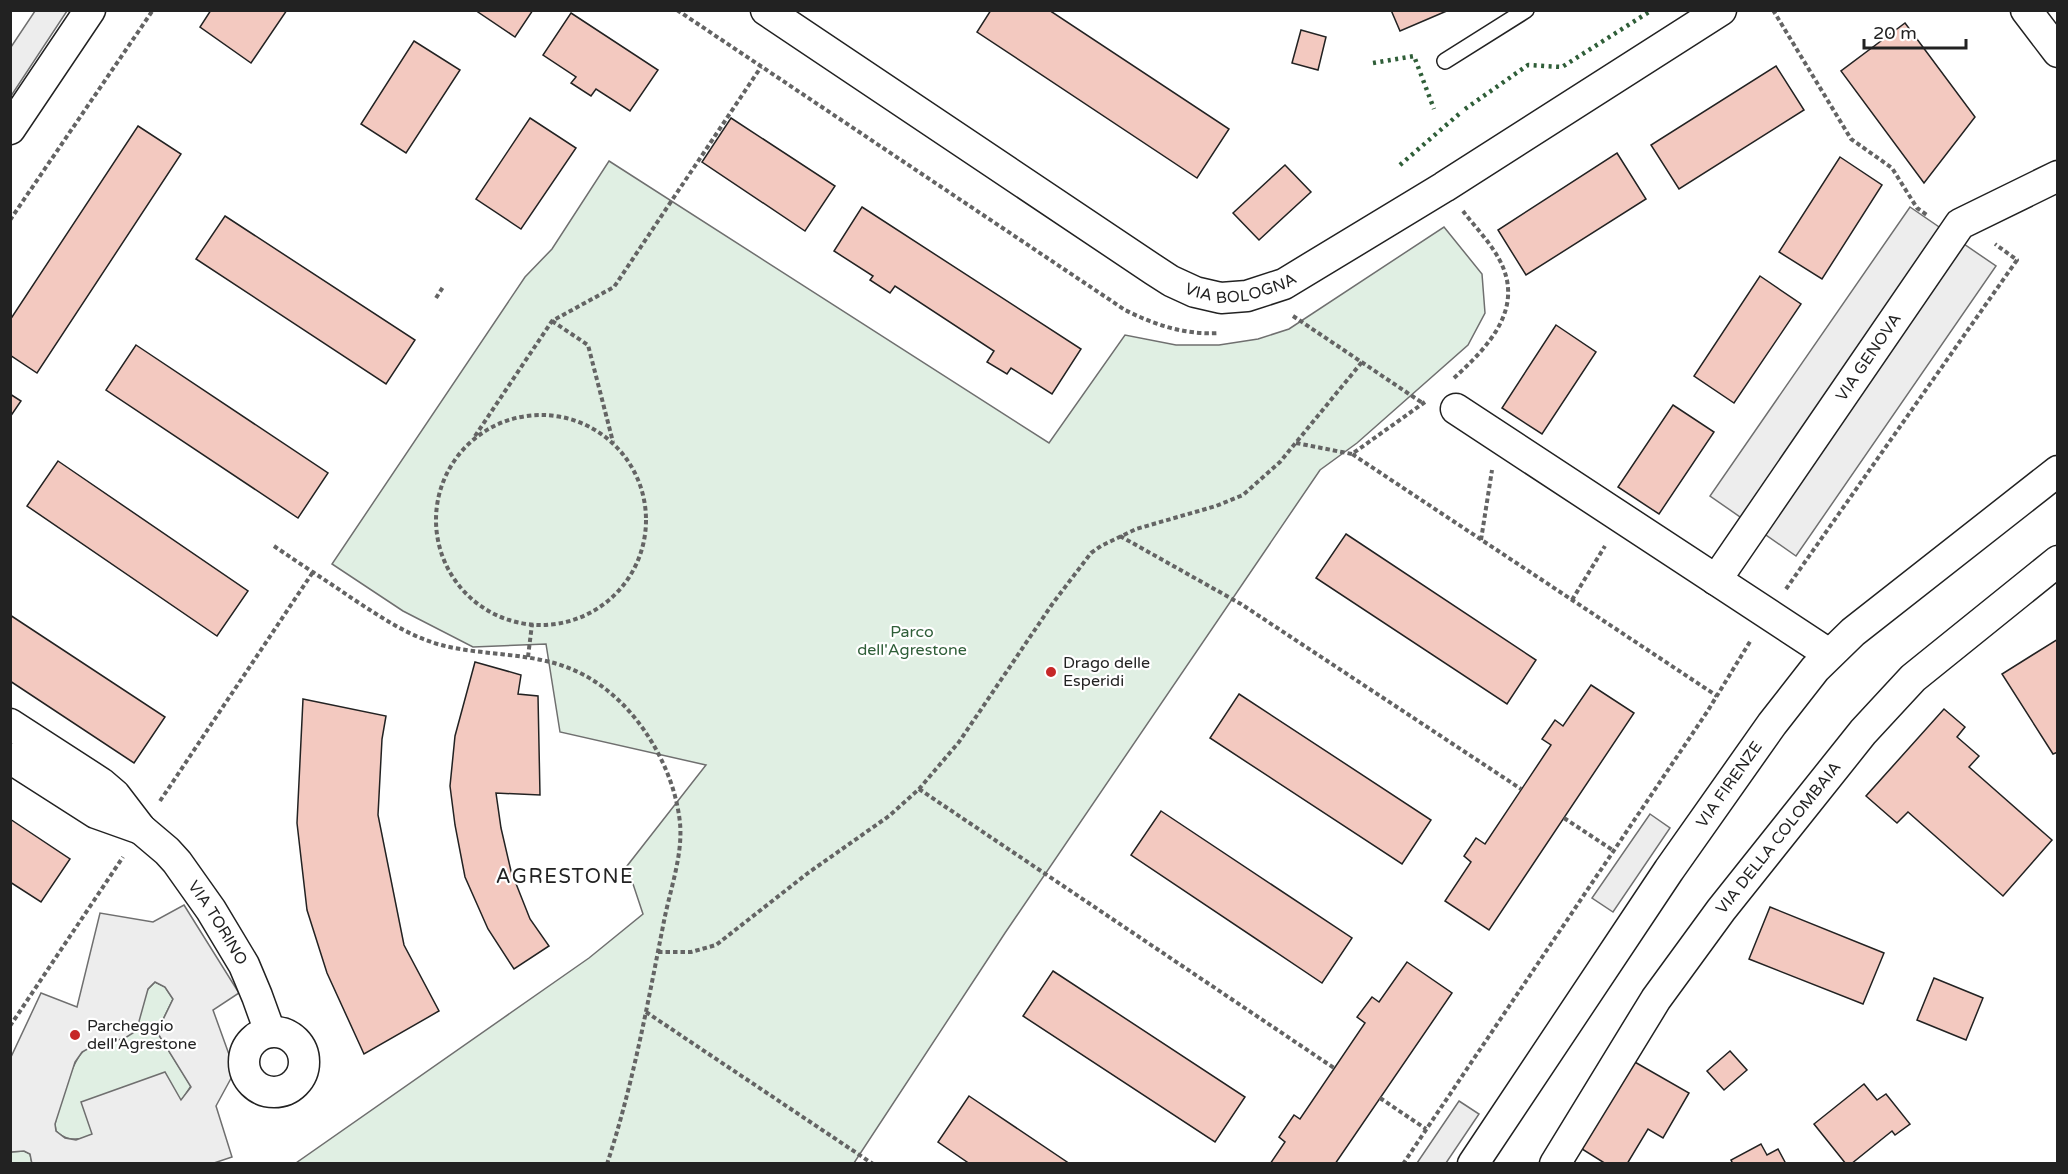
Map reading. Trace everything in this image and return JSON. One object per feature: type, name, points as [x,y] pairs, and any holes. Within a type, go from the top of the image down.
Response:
[{"type":"street","points":[[10,129],[90,10]]},
{"type":"street","name":"VIA BOLOGNA","points":[[766,10],[1162,275],[1195,292],[1228,298],[1260,293],[1284,284],[1444,187],[1721,10]]},
{"type":"street","points":[[2040,24],[2058,52]]},
{"type":"street","name":"VIA GENOVA","points":[[1716,580],[1960,224],[2058,176]]},
{"type":"street","points":[[1456,409],[1829,654]]},
{"type":"street","name":"VIA FIRENZE","points":[[1473,1164],[1669,870],[1800,687],[1829,654],[1853,632],[2058,471]]},
{"type":"street","name":"VIA DELLA COLOMBAIA","points":[[1555,1164],[1656,999],[1721,910],[1863,732],[1913,678],[2058,561]]},
{"type":"street","name":"VIA TORINO","points":[[10,724],[149,817],[167,851],[211,910],[244,965],[270,1032]]},
{"type":"street","name":"VIA TORINO","points":[[10,758],[96,813],[149,817]]},
{"type":"lane","points":[[1445,61],[1526,10]]},
{"type":"path","points":[[10,220],[153,10]]},
{"type":"path","points":[[1773,10],[1851,139],[1892,168],[1917,208],[1954,233]]},
{"type":"path","points":[[473,440],[552,321],[614,286],[761,67]]},
{"type":"path","points":[[1403,1164],[1707,712],[1768,614],[2017,260],[1991,241]]},
{"type":"path","points":[[436,298],[443,287]]},
{"type":"path","points":[[552,321],[588,345],[613,442]]},
{"type":"path","points":[[658,952],[691,952],[716,945],[808,873],[890,816],[919,789],[958,742],[1076,571],[1091,553],[1120,536],[1144,526],[1232,501],[1243,495],[1270,473],[1362,362]]},
{"type":"path","points":[[532,415],[576,420],[596,429],[613,442],[627,459],[638,478],[645,498],[647,520],[645,542],[638,562],[627,581],[612,597],[595,610],[575,619],[554,624],[532,624],[505,618],[481,606],[460,587],[443,555],[438,538],[436,510],[442,484],[454,459],[473,440],[491,427],[511,419],[532,415]]},
{"type":"path","points":[[1296,443],[1352,454]]},
{"type":"path","points":[[1481,540],[1493,463]]},
{"type":"path","points":[[1120,536],[1241,604],[1521,789]]},
{"type":"path","points":[[1572,600],[1608,542]]},
{"type":"path","points":[[274,546],[396,627],[425,640],[455,648],[528,657],[580,673],[607,690],[634,718],[664,766],[678,807],[680,838],[646,1012],[608,1164]]},
{"type":"path","points":[[149,817],[313,572]]},
{"type":"path","points":[[528,657],[532,624]]},
{"type":"path","points":[[919,789],[1335,1068]]},
{"type":"path","points":[[1564,818],[1614,851]]},
{"type":"path","points":[[10,1026],[125,854]]},
{"type":"path","points":[[646,1012],[873,1164]]},
{"type":"path","points":[[1380,1098],[1426,1129]]},
{"type":"green space","name":"Parco dell'Agrestone","points":[[609,161],[1049,443],[1125,335],[1176,345],[1219,345],[1258,339],[1289,329],[1444,227],[1482,274],[1485,313],[1468,345],[1357,443],[1320,470],[1005,933],[854,1163],[296,1163],[589,958],[643,914],[627,866],[706,765],[560,732],[546,644],[473,647],[403,611],[332,564],[525,277],[552,249]]},
{"type":"green space","points":[[155,982],[165,987],[173,999],[157,1032],[191,1086],[181,1101],[86,1138],[66,1138],[56,1131],[55,1124],[62,1096],[75,1063],[80,1055],[89,1048],[125,1038],[148,989]]},
{"type":"green space","points":[[24,1151],[30,1154],[32,1163],[11,1163],[10,1152]]},
{"type":"shaded area","points":[[35,11],[67,11],[11,96],[11,47]]},
{"type":"shaded area","points":[[1910,207],[1996,266],[1796,556],[1710,496]]},
{"type":"shaded area","points":[[1650,814],[1670,828],[1613,912],[1592,898]]},
{"type":"shaded area","name":"Parcheggio dell'Agrestone","points":[[184,905],[239,993],[213,1010],[235,1071],[216,1106],[232,1157],[211,1164],[32,1164],[30,1154],[24,1151],[11,1152],[11,1057],[41,993],[77,1007],[100,913],[153,922]],"holes":[[[155,982],[165,987],[173,999],[157,1032],[191,1087],[181,1100],[165,1072],[81,1102],[92,1134],[76,1140],[65,1138],[56,1131],[55,1124],[75,1062],[82,1052],[91,1047],[125,1038],[133,1033],[138,1025],[148,989]]]},
{"type":"shaded area","points":[[1459,1101],[1479,1114],[1446,1163],[1417,1163]]},
{"type":"building","points":[[211,10],[287,10],[251,63],[200,27]]},
{"type":"building","points":[[475,10],[533,10],[515,37]]},
{"type":"building","points":[[991,10],[1049,10],[1229,129],[1197,178],[977,32]]},
{"type":"building","points":[[1391,10],[1449,10],[1400,31]]},
{"type":"building","points":[[571,13],[658,70],[630,111],[596,89],[591,96],[571,83],[576,77],[543,55]]},
{"type":"building","points":[[1905,23],[1975,117],[1924,183],[1841,71]]},
{"type":"building","points":[[1301,30],[1326,37],[1318,70],[1292,63]]},
{"type":"building","points":[[414,41],[460,70],[406,153],[361,124]]},
{"type":"building","points":[[1776,66],[1804,110],[1679,189],[1651,145]]},
{"type":"building","points":[[530,118],[576,148],[521,229],[476,199]]},
{"type":"building","points":[[731,118],[835,186],[805,231],[702,162]]},
{"type":"building","points":[[138,126],[181,154],[37,373],[10,355],[10,320]]},
{"type":"building","points":[[1617,153],[1646,199],[1526,275],[1498,230]]},
{"type":"building","points":[[1840,157],[1882,185],[1822,279],[1779,252]]},
{"type":"building","points":[[1285,165],[1311,192],[1259,240],[1233,213]]},
{"type":"building","points":[[862,207],[1081,349],[1052,394],[1011,368],[1007,374],[987,362],[994,351],[895,286],[890,293],[870,280],[873,276],[834,251]]},
{"type":"building","points":[[225,216],[415,340],[386,384],[196,259]]},
{"type":"building","points":[[1760,276],[1801,304],[1734,403],[1694,376]]},
{"type":"building","points":[[1556,325],[1596,352],[1542,434],[1502,408]]},
{"type":"building","points":[[136,345],[328,473],[298,518],[106,390]]},
{"type":"building","points":[[10,394],[21,401],[10,417]]},
{"type":"building","points":[[1673,405],[1714,432],[1659,514],[1618,487]]},
{"type":"building","points":[[58,461],[248,591],[217,636],[27,506]]},
{"type":"building","points":[[1346,534],[1536,660],[1507,704],[1316,578]]},
{"type":"building","points":[[10,615],[165,717],[134,763],[10,681]]},
{"type":"building","points":[[2058,639],[2058,752],[2053,754],[2002,674]]},
{"type":"building","points":[[475,662],[521,675],[518,694],[538,696],[540,795],[496,793],[511,871],[530,919],[549,946],[514,969],[488,929],[465,877],[450,786],[455,736]]},
{"type":"building","points":[[1591,685],[1634,713],[1489,930],[1445,901],[1471,862],[1464,856],[1476,838],[1485,844],[1551,745],[1542,739],[1555,720],[1563,726]]},
{"type":"building","points":[[1239,694],[1431,820],[1402,864],[1210,738]]},
{"type":"building","points":[[303,699],[386,716],[382,739],[378,815],[404,945],[439,1011],[364,1054],[327,973],[307,910],[297,823]]},
{"type":"building","points":[[1944,709],[1965,727],[1957,737],[1979,756],[1969,767],[2052,840],[2003,896],[1908,812],[1897,823],[1866,796]]},
{"type":"building","points":[[1161,811],[1352,938],[1322,983],[1131,855]]},
{"type":"building","points":[[10,819],[70,859],[41,902],[10,882]]},
{"type":"building","points":[[1770,907],[1884,953],[1863,1004],[1749,959]]},
{"type":"building","points":[[1407,962],[1452,993],[1335,1164],[1270,1164],[1285,1142],[1279,1137],[1294,1115],[1300,1119],[1365,1023],[1357,1017],[1372,997],[1379,1002]]},
{"type":"building","points":[[1053,971],[1245,1097],[1215,1142],[1023,1016]]},
{"type":"building","points":[[1934,978],[1983,998],[1966,1040],[1917,1020]]},
{"type":"building","points":[[1730,1051],[1747,1070],[1724,1090],[1707,1071]]},
{"type":"building","points":[[1633,1061],[1689,1093],[1663,1138],[1648,1129],[1627,1164],[1606,1164],[1582,1149]]},
{"type":"building","points":[[1864,1084],[1877,1100],[1886,1094],[1910,1124],[1895,1135],[1892,1131],[1851,1164],[1846,1164],[1814,1124]]},
{"type":"building","points":[[969,1096],[1070,1164],[970,1164],[938,1142]]},
{"type":"building","points":[[1761,1144],[1767,1155],[1778,1149],[1786,1164],[1733,1164],[1731,1160]]},
{"type":"hedge","points":[[1465,109],[1528,65],[1562,67],[1652,10]]},
{"type":"hedge","points":[[1373,63],[1414,56],[1434,109]]},
{"type":"hedge","points":[[1400,165],[1459,114]]},
{"type":"place","name":"Drago delle Esperidi","points":[[1051,672]]},
{"type":"place","name":"Parcheggio dell'Agrestone","points":[[75,1035]]},
{"type":"district","name":"AGRESTONE","points":[[565,877]]}]
